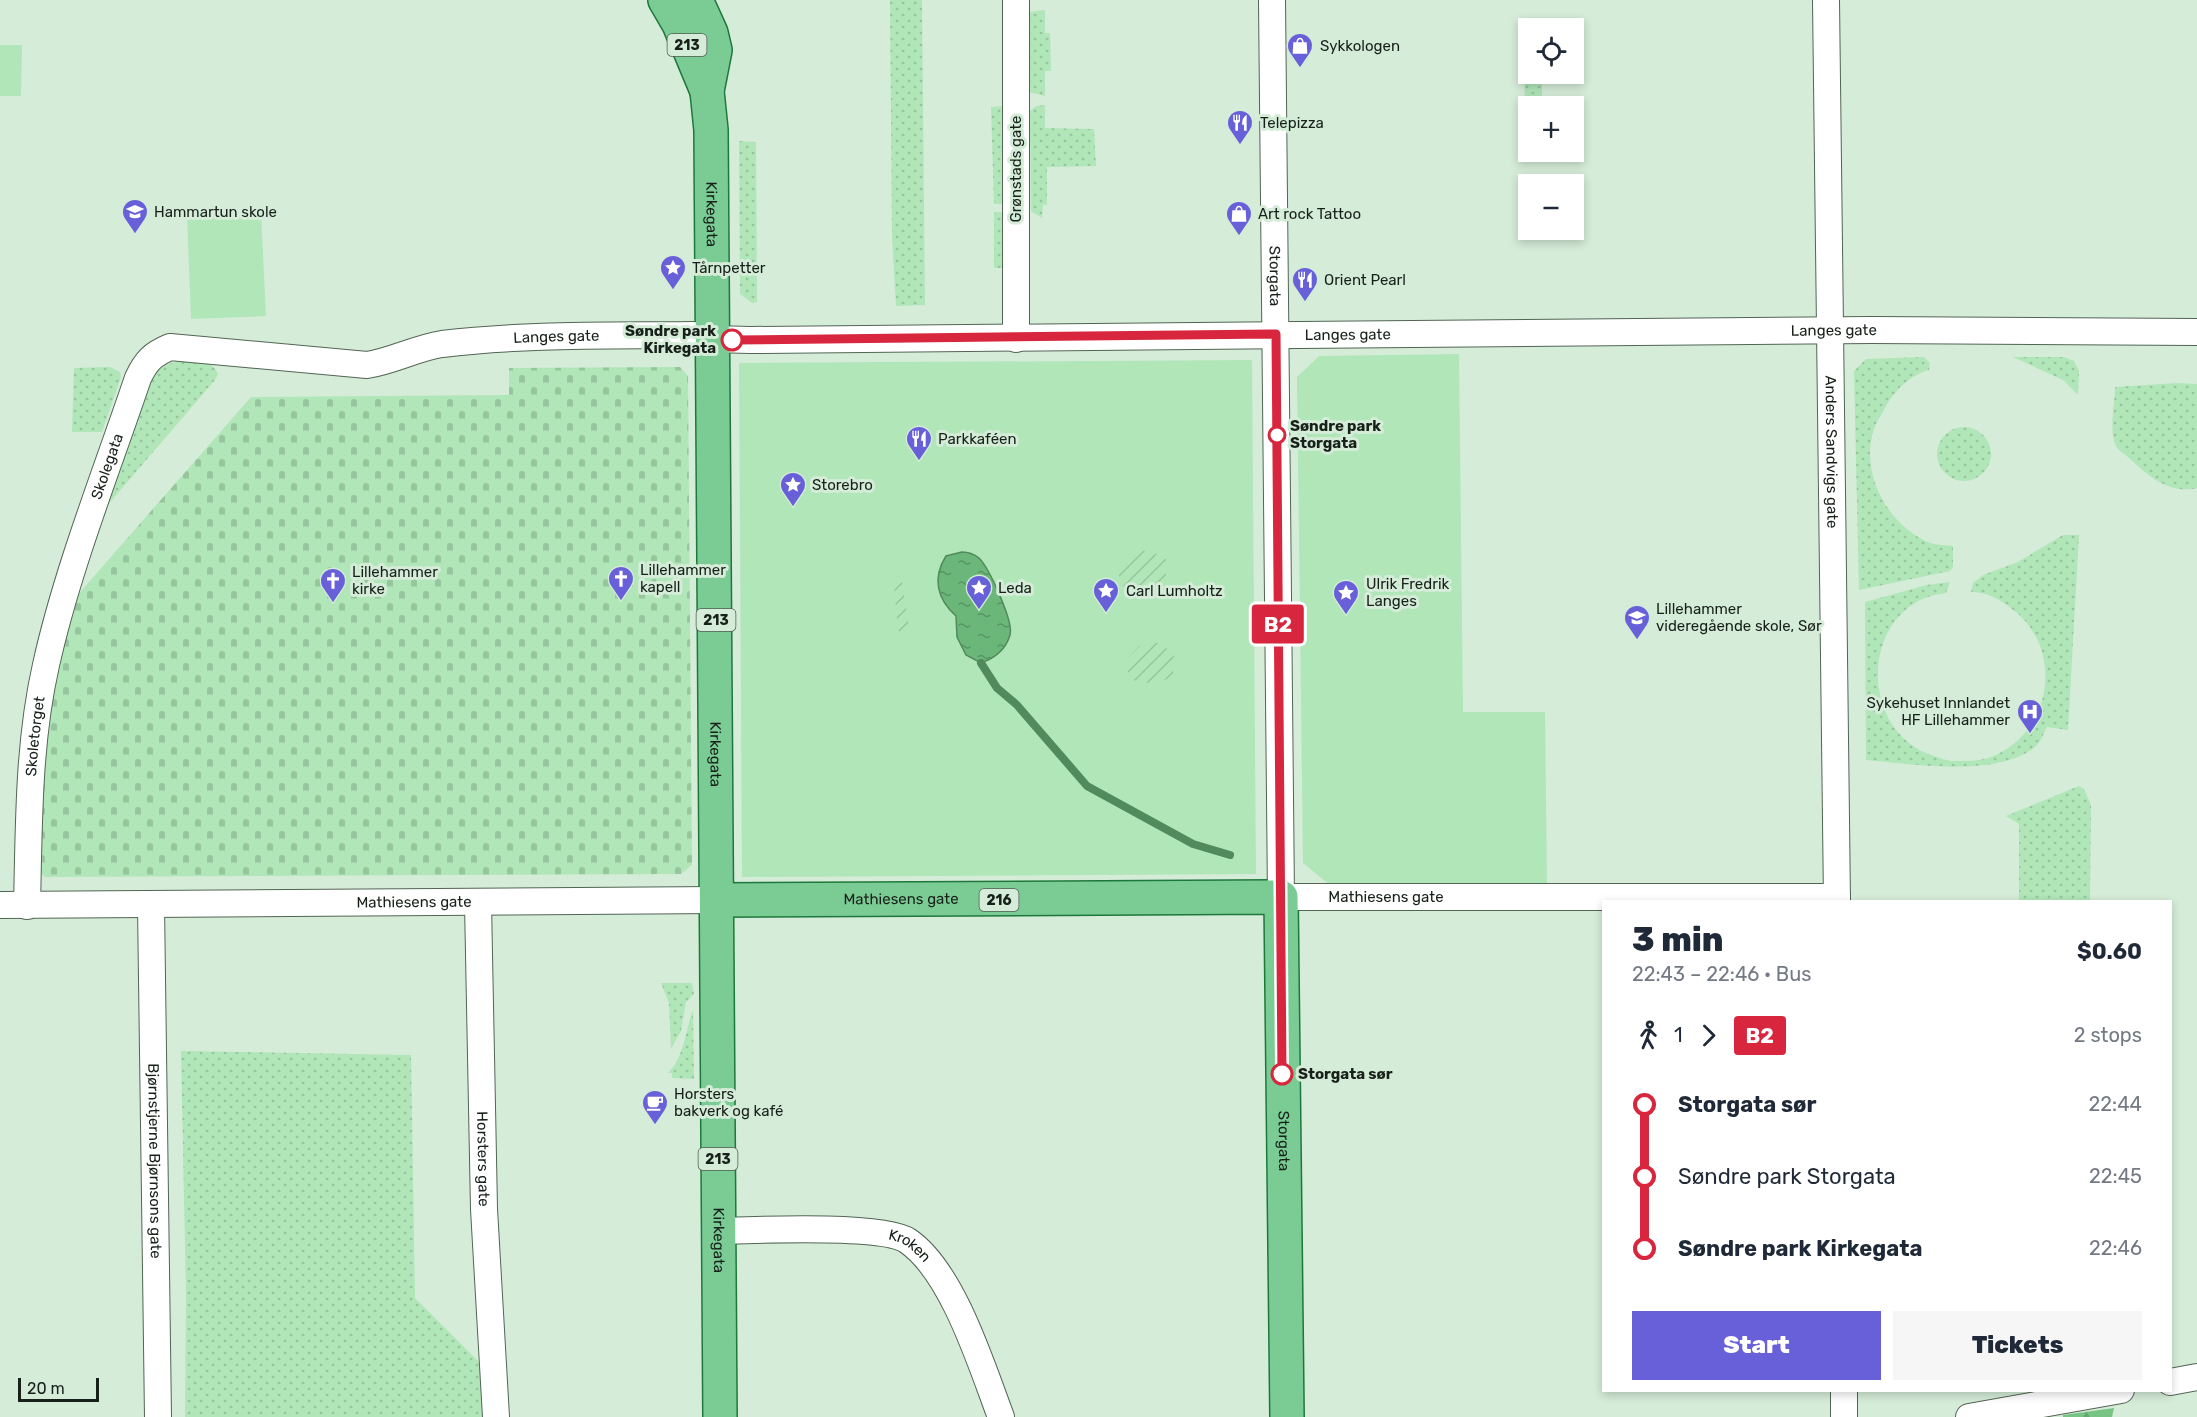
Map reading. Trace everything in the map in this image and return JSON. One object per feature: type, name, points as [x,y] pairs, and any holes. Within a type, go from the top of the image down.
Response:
[{"type":"main road","name":"213","points":[[664,0],[679,24],[707,91]]},
{"type":"main road","name":"213","points":[[696,0],[711,33],[715,50],[707,91]]},
{"type":"main road","name":"Kirkegata","points":[[707,91],[711,130],[720,1417]]},
{"type":"main road","name":"Mathiesens gate","points":[[718,900],[1281,897]]},
{"type":"main road","name":"Storgata","points":[[1281,897],[1287,1417]]},
{"type":"street","name":"Grønstads gate","points":[[1016,0],[1016,339]]},
{"type":"street","name":"Storgata","points":[[1272,0],[1281,897]]},
{"type":"street","name":"Anders Sandvigs gate","points":[[1826,0],[1837,899]]},
{"type":"street","name":"Langes gate","points":[[146,361],[156,353],[170,347],[367,365],[387,362],[438,345],[514,337],[693,335],[713,339],[1016,339],[1276,334],[2197,332]]},
{"type":"street","name":"Skolegata","points":[[72,574],[146,361]]},
{"type":"street","name":"Skoletorget","points":[[27,906],[31,760],[37,714],[46,663],[72,574]]},
{"type":"street","name":"Mathiesens gate","points":[[1281,897],[1837,899]]},
{"type":"street","name":"Mathiesens gate","points":[[0,905],[718,900]]},
{"type":"street","name":"Horsters gate","points":[[478,903],[484,1209],[496,1417]]},
{"type":"street","name":"Bjørnstjerne Bjørnsons gate","points":[[151,905],[158,1417]]},
{"type":"street","name":"Kroken","points":[[717,1231],[870,1232],[907,1240],[934,1265],[969,1335],[1001,1417]]},
{"type":"street","points":[[2172,1382],[2197,1377]]},
{"type":"street","points":[[1844,1392],[1844,1417]]},
{"type":"street","points":[[1969,1417],[2110,1392]]},
{"type":"green space","points":[[890,0],[922,0],[925,305],[896,306],[892,237]]},
{"type":"green space","points":[[1045,10],[1045,33],[1050,33],[1051,71],[1045,71],[1045,96],[1029,92],[1029,12]]},
{"type":"green space","points":[[0,45],[22,45],[21,96],[0,96]]},
{"type":"green space","points":[[1524,84],[1542,84],[1542,96],[1525,96]]},
{"type":"green space","points":[[1045,105],[1045,128],[1094,129],[1096,166],[1047,167],[1047,205],[1043,204],[1042,218],[1031,211],[1030,111],[1036,106]]},
{"type":"green space","points":[[1003,106],[1004,204],[994,204],[991,107]]},
{"type":"green space","points":[[739,141],[756,142],[757,302],[752,303],[740,294]]},
{"type":"green space","points":[[994,212],[1004,212],[1004,268],[994,268]]},
{"type":"green space","points":[[261,213],[266,316],[191,319],[187,215]]},
{"type":"green space","points":[[1459,354],[1463,712],[1545,712],[1547,883],[1330,885],[1303,863],[1297,377],[1319,356]]},
{"type":"green space","points":[[1924,357],[1930,363],[1929,370],[1903,384],[1877,421],[1870,446],[1871,463],[1874,480],[1890,511],[1915,535],[1930,543],[1953,546],[1953,567],[1950,571],[1859,590],[1854,371],[1866,359]]},
{"type":"green space","points":[[2013,357],[2064,357],[2074,361],[2079,371],[2078,395],[2063,380]]},
{"type":"green space","points":[[181,360],[208,364],[216,369],[218,374],[105,508],[144,393],[153,375],[166,365]]},
{"type":"green space","points":[[1252,360],[1256,874],[742,877],[739,363]]},
{"type":"green space","points":[[110,367],[120,372],[121,377],[102,432],[72,432],[74,368]]},
{"type":"green space","points":[[680,367],[688,376],[692,865],[681,874],[45,877],[37,870],[46,731],[63,642],[75,598],[251,397],[509,395],[509,368]]},
{"type":"green space","points":[[2197,384],[2197,488],[2177,489],[2159,482],[2117,448],[2113,438],[2115,387]]},
{"type":"green space","points":[[1964,427],[1974,429],[1983,435],[1989,444],[1991,454],[1989,464],[1983,473],[1974,479],[1964,481],[1954,479],[1945,473],[1939,464],[1937,454],[1939,444],[1945,435],[1954,429]]},
{"type":"green space","points":[[2063,535],[2079,535],[2068,730],[2047,727],[2035,747],[2019,757],[1999,763],[1953,767],[1866,760],[1865,602],[1927,585],[1950,582],[1946,593],[1918,601],[1897,618],[1884,641],[1878,668],[1880,695],[1890,721],[1908,742],[1934,756],[1951,761],[1991,757],[2015,742],[2030,726],[2040,707],[2045,686],[2045,664],[2039,644],[2028,625],[1998,599],[1971,592],[1973,583],[1983,575],[2018,562]]},
{"type":"green space","points":[[1149,550],[1167,560],[1165,584],[1149,592],[1124,588],[1117,571],[1131,553]]},
{"type":"green space","points":[[897,579],[902,582],[909,627],[902,634],[898,630],[894,586]]},
{"type":"green space","points":[[1157,643],[1174,653],[1173,676],[1156,684],[1132,680],[1124,663],[1139,646]]},
{"type":"green space","points":[[2079,786],[2084,789],[2091,805],[2090,900],[2019,900],[2019,824],[2006,816]]},
{"type":"green space","points":[[661,983],[692,983],[694,994],[686,1002],[681,1031],[671,1049],[669,1003]]},
{"type":"green space","points":[[693,1010],[694,1079],[672,1078],[672,1073],[668,1073],[678,1059]]},
{"type":"green space","points":[[181,1051],[411,1055],[415,1298],[483,1366],[484,1417],[185,1417],[186,1292]]},
{"type":"green space","points":[[2114,1408],[2112,1417],[2063,1417],[2063,1415]]},
{"type":"water","points":[[962,552],[975,555],[983,564],[1000,595],[1010,628],[1010,635],[1003,649],[981,663],[966,655],[957,637],[956,616],[944,603],[939,588],[939,572],[946,556]]},
{"type":"waterway","points":[[981,663],[997,688],[1017,705],[1087,786],[1193,844],[1230,855]]},
{"type":"bus line","name":"B2","points":[[732,340],[1016,339],[1276,334],[1282,1074]]},
{"type":"place","name":"Sykkologen","points":[[1300,69]]},
{"type":"place","name":"Telepizza","points":[[1240,146]]},
{"type":"place","name":"Hammartun skole","points":[[135,235]]},
{"type":"place","name":"Art rock Tattoo","points":[[1239,237]]},
{"type":"place","name":"Tårnpetter","points":[[673,291]]},
{"type":"place","name":"Orient Pearl","points":[[1305,303]]},
{"type":"place","name":"Søndre park Kirkegata","points":[[732,340]]},
{"type":"place","name":"Søndre park Storgata","points":[[1277,435]]},
{"type":"place","name":"Parkkaféen","points":[[919,462]]},
{"type":"place","name":"Storebro","points":[[793,508]]},
{"type":"place","name":"Lillehammer kapell","points":[[621,602]]},
{"type":"place","name":"Lillehammer kirke","points":[[333,604]]},
{"type":"place","name":"Leda","points":[[979,611]]},
{"type":"place","name":"Carl Lumholtz","points":[[1106,614]]},
{"type":"place","name":"Ulrik Fredrik Langes","points":[[1346,616]]},
{"type":"place","name":"Lillehammer videregående skole, Sør","points":[[1637,641]]},
{"type":"place","name":"Sykehuset Innlandet HF Lillehammer","points":[[2030,735]]},
{"type":"place","name":"Storgata sør","points":[[1282,1074]]},
{"type":"place","name":"Horsters bakverk og kafé","points":[[655,1126]]}]
